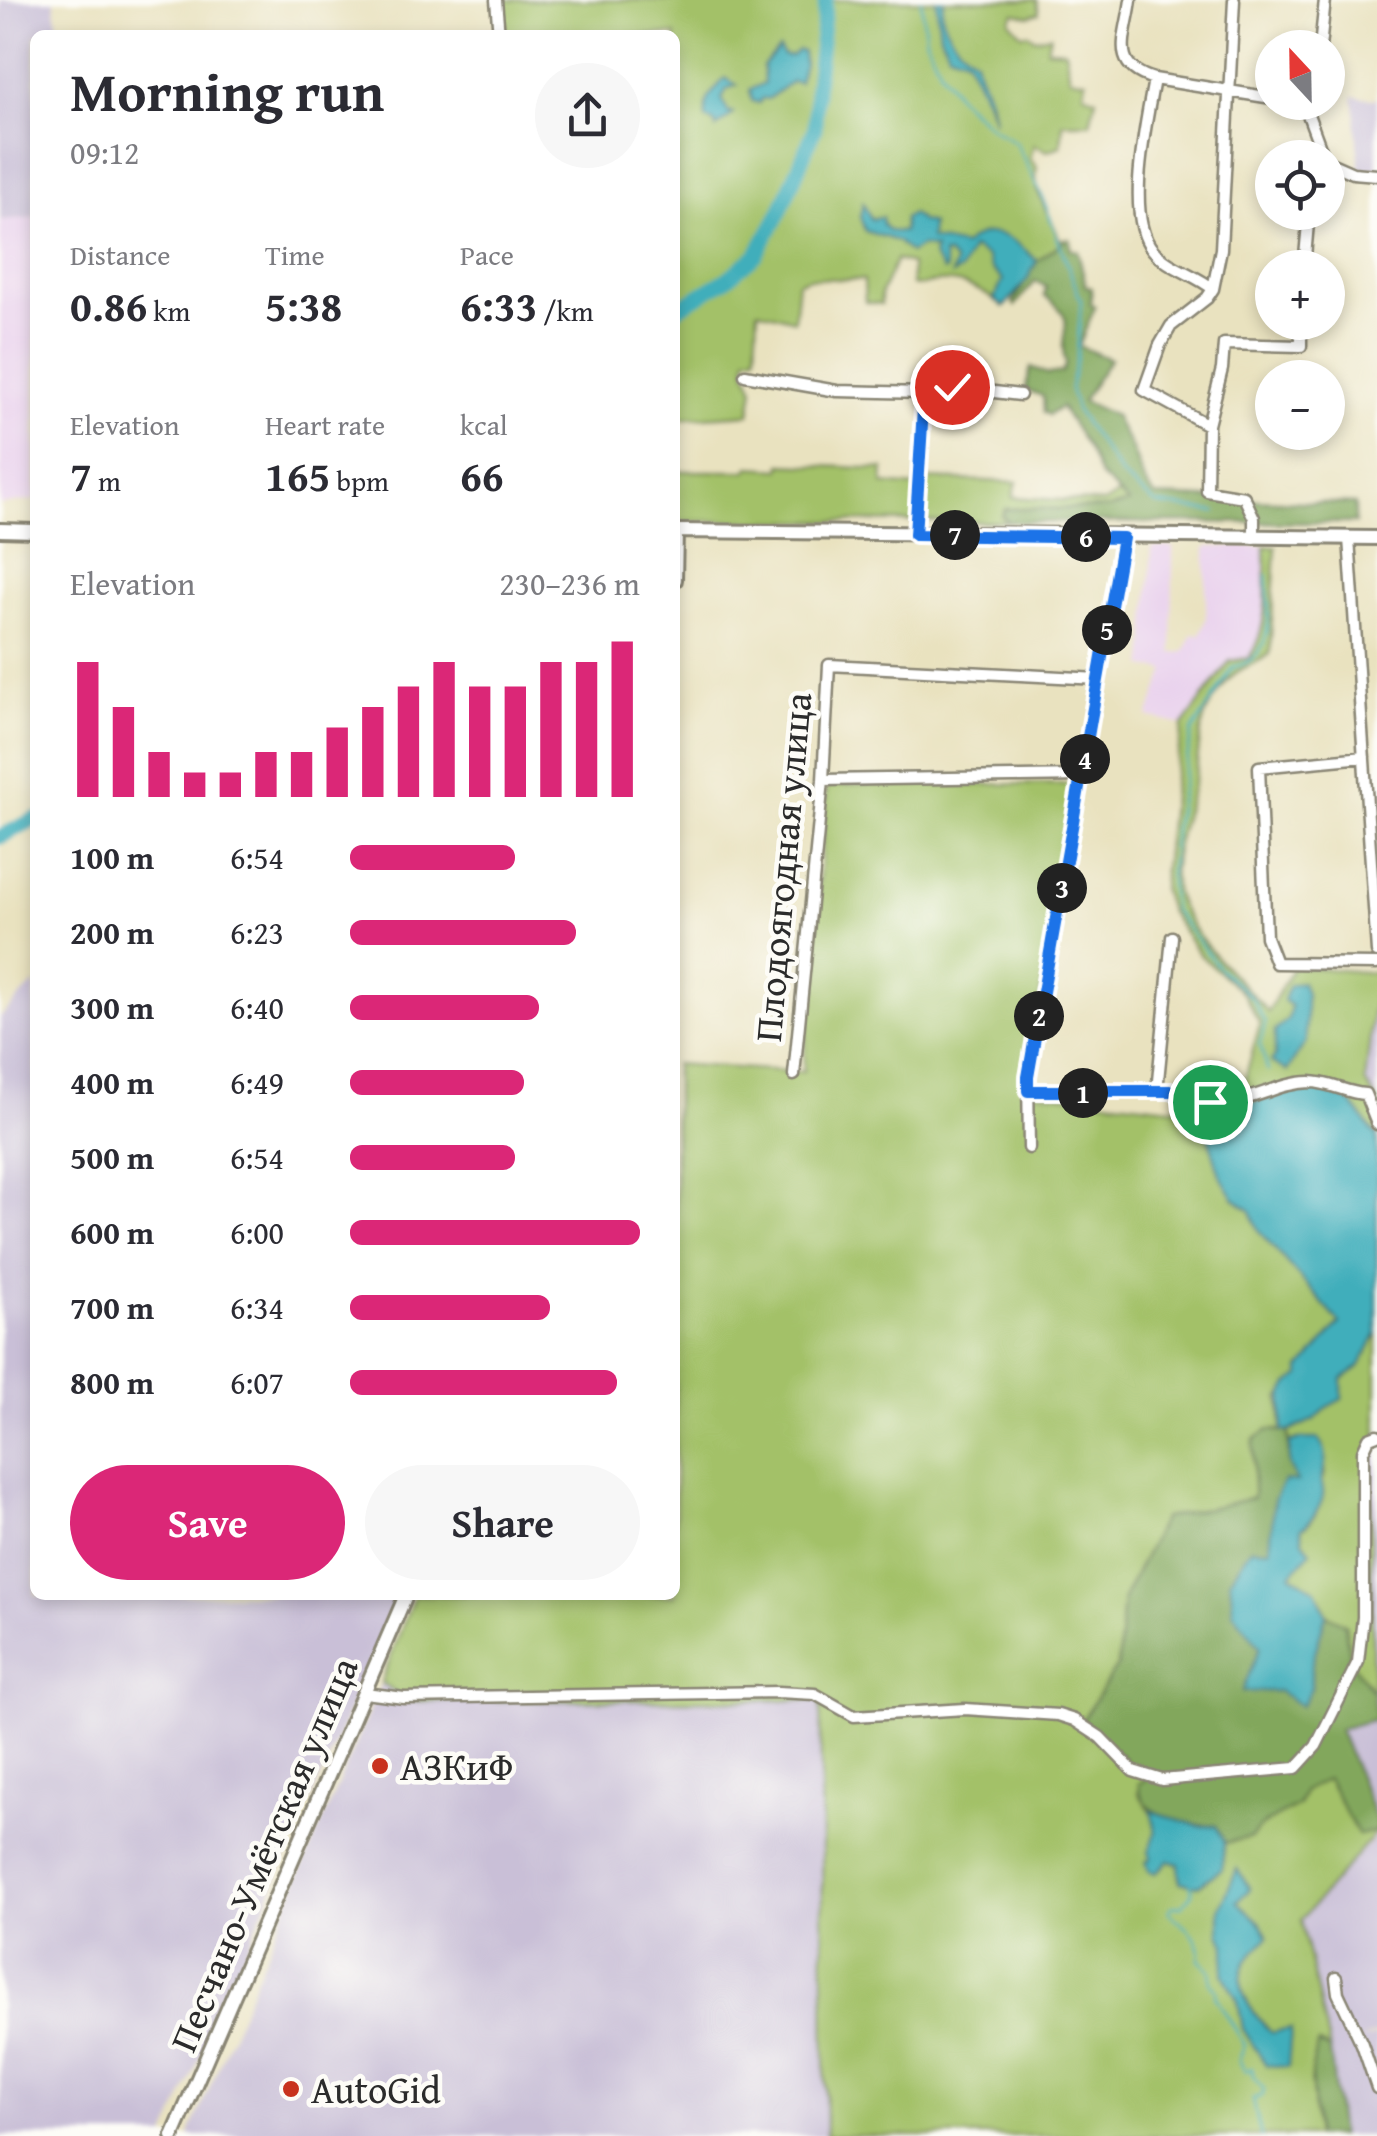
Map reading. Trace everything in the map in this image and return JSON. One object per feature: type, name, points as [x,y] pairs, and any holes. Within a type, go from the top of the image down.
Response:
[{"type":"main road","points":[[0,530],[30,531]]},
{"type":"main road","points":[[680,531],[1377,538]]},
{"type":"main road","name":"Песчано-Умётская улица","points":[[173,2136],[404,1600]]},
{"type":"street","points":[[496,0],[499,30]]},
{"type":"street","points":[[1130,0],[1124,58],[1128,68],[1154,80],[1255,95]]},
{"type":"street","points":[[1208,425],[1144,390],[1160,344],[1171,326],[1213,289],[1221,249],[1234,0]]},
{"type":"street","points":[[1322,30],[1325,0]]},
{"type":"street","points":[[1154,80],[1140,181],[1146,239],[1153,251],[1213,289]]},
{"type":"street","points":[[1345,169],[1377,176]]},
{"type":"street","points":[[1254,538],[1254,518],[1244,498],[1207,491],[1208,425],[1224,344],[1301,346],[1301,340]]},
{"type":"street","points":[[745,376],[837,392],[924,393],[952,387],[1020,395]]},
{"type":"street","points":[[915,535],[924,393]]},
{"type":"street","points":[[1029,1148],[1028,1077],[1123,538]]},
{"type":"street","points":[[1349,538],[1377,952]]},
{"type":"street","name":"Плодоягодная улица","points":[[794,1075],[823,780],[829,665],[1099,679]]},
{"type":"street","points":[[1364,756],[1259,767],[1266,938],[1276,963],[1377,964]]},
{"type":"street","points":[[823,780],[1082,776]]},
{"type":"street","points":[[1157,1091],[1172,937]]},
{"type":"street","points":[[1028,1091],[1194,1091],[1210,1102],[1230,1104],[1308,1082],[1364,1094],[1377,1124]]},
{"type":"street","points":[[365,1693],[404,1698],[814,1694],[854,1716],[965,1709],[1058,1715],[1089,1729],[1133,1771],[1162,1780],[1296,1768],[1316,1746],[1358,1662],[1363,1617],[1364,1452],[1369,1438],[1377,1435]]},
{"type":"street","points":[[1336,1978],[1338,1993],[1377,2088]]},
{"type":"shaded area","points":[[0,0],[54,0],[58,30],[30,30],[30,217],[0,220]]},
{"type":"shaded area","points":[[1353,96],[1377,96],[1377,173],[1360,170]]},
{"type":"shaded area","points":[[30,217],[30,501],[0,505],[0,220]]},
{"type":"shaded area","points":[[1265,546],[1265,617],[1257,646],[1249,658],[1183,725],[1148,717],[1166,670],[1144,667],[1152,547],[1173,547],[1172,653],[1184,652],[1193,634],[1200,635],[1206,619],[1206,547]]},
{"type":"shaded area","points":[[1377,973],[1377,1100],[1365,1082]]},
{"type":"shaded area","points":[[30,988],[30,1600],[397,1600],[166,2136],[0,2136],[0,1017]]},
{"type":"shaded area","points":[[1377,1443],[1377,1822],[1339,1729],[1376,1719],[1370,1447]]},
{"type":"shaded area","points":[[381,1683],[407,1701],[820,1699],[826,2136],[189,2136]]},
{"type":"shaded area","points":[[1377,1834],[1377,2033],[1360,2040],[1377,2036],[1377,2136],[1340,2136],[1330,2049],[1301,1920]]},
{"type":"green space","points":[[502,0],[1037,0],[1039,13],[1014,13],[1010,21],[1022,34],[1035,38],[1050,35],[1047,49],[1065,50],[1070,77],[1086,80],[1084,93],[1096,98],[1090,123],[1063,123],[1061,146],[1047,151],[1034,145],[1030,159],[1037,167],[1039,195],[1059,239],[1067,239],[1037,261],[1004,307],[965,285],[912,285],[911,264],[896,260],[881,293],[881,304],[865,302],[864,280],[809,278],[798,282],[794,320],[758,310],[756,355],[747,357],[746,370],[754,389],[750,414],[680,419],[680,30],[505,30]]},
{"type":"green space","points":[[1067,239],[1071,250],[1078,251],[1086,286],[1092,288],[1090,305],[1095,307],[1079,346],[1110,359],[1082,401],[1115,416],[1155,496],[1355,504],[1355,523],[1009,522],[1002,516],[1005,509],[1111,508],[1129,503],[1100,476],[1061,407],[1049,415],[1044,412],[1043,396],[1025,390],[1031,367],[1048,374],[1062,372],[1066,363],[1065,320],[1056,305],[1044,296],[1046,287],[1035,281],[1015,306],[1013,302],[1037,261]]},
{"type":"green space","points":[[782,464],[884,469],[883,484],[916,487],[918,474],[926,479],[1017,482],[1013,497],[1104,503],[1120,493],[1130,503],[1111,508],[1006,509],[1002,516],[1009,522],[680,521],[680,471],[781,469]]},
{"type":"green space","points":[[1265,546],[1276,547],[1270,654],[1233,676],[1205,716],[1175,858],[1175,890],[1198,935],[1268,1012],[1293,966],[1377,973],[1365,1082],[1377,1100],[1377,1137],[1350,1101],[1234,1198],[1251,1211],[1259,1231],[1340,1323],[1280,1398],[1282,1430],[1268,1430],[1254,1440],[1253,1498],[1123,1599],[1118,1665],[1082,1720],[1148,1772],[1138,1792],[1156,1826],[1154,1863],[1157,1872],[1168,1861],[1179,1864],[1180,1882],[1199,1886],[1221,1869],[1225,1843],[1251,1837],[1261,1826],[1298,1805],[1304,1791],[1327,1779],[1358,1834],[1377,1831],[1301,1920],[1330,2049],[1318,2045],[1311,2073],[1316,2136],[826,2136],[820,1700],[407,1701],[381,1683],[412,1600],[680,1600],[680,1064],[803,1072],[827,785],[1073,784],[1026,1091],[1225,1113],[1243,1086],[1260,1024],[1243,993],[1200,955],[1169,911],[1162,888],[1183,725],[1230,661],[1249,658],[1261,632],[1266,590]],"holes":[[[1238,1870],[1237,1901],[1268,1937],[1246,1962],[1241,1982],[1252,2009],[1272,2033],[1243,2029],[1238,2001],[1223,1974]]]},
{"type":"green space","points":[[1377,1334],[1377,1443],[1370,1447],[1373,1692],[1350,1661],[1345,1624],[1326,1614],[1321,1599],[1290,1574],[1310,1551],[1301,1529],[1317,1510],[1325,1473],[1301,1439],[1290,1443],[1288,1432],[1342,1399],[1342,1379],[1359,1367]]},
{"type":"green space","points":[[1268,1430],[1288,1432],[1289,1465],[1298,1483],[1274,1500],[1255,1639],[1260,1648],[1243,1692],[1311,1689],[1311,1667],[1326,1614],[1345,1624],[1350,1661],[1373,1692],[1376,1719],[1339,1729],[1377,1822],[1377,1831],[1358,1835],[1327,1779],[1304,1791],[1298,1805],[1261,1826],[1251,1837],[1225,1843],[1216,1826],[1179,1821],[1156,1812],[1141,1795],[1139,1783],[1147,1772],[1131,1766],[1082,1720],[1118,1665],[1123,1599],[1163,1518],[1253,1498],[1254,1440]]},
{"type":"green space","points":[[1318,2044],[1330,2049],[1340,2136],[1316,2136],[1311,2073]]},
{"type":"water","points":[[936,0],[944,0],[943,18],[950,34],[975,59],[994,121],[966,58],[949,52],[940,35]]},
{"type":"water","points":[[779,49],[784,56],[803,52],[799,82],[792,81],[759,103],[752,101],[750,90],[764,83],[763,66]]},
{"type":"water","points":[[725,78],[737,85],[727,89],[722,98],[733,114],[716,128],[715,123],[706,119],[706,105]]},
{"type":"water","points":[[863,203],[871,219],[882,217],[889,231],[903,232],[904,218],[912,214],[931,224],[930,239],[963,246],[973,238],[993,233],[1011,239],[1037,261],[1004,307],[994,299],[1003,280],[987,257],[972,248],[961,270],[952,275],[955,263],[948,255],[943,255],[943,271],[933,256],[935,249],[921,246],[910,253],[897,241],[865,231],[860,217]]},
{"type":"water","points":[[1302,982],[1306,994],[1306,1042],[1287,1071],[1271,1062],[1275,1057],[1275,1031],[1288,1019],[1291,1006],[1283,1000],[1289,985]]},
{"type":"water","points":[[1313,1087],[1350,1101],[1377,1137],[1377,1334],[1359,1367],[1342,1379],[1342,1399],[1288,1432],[1282,1430],[1285,1392],[1340,1323],[1259,1231],[1251,1211],[1234,1198],[1220,1175],[1208,1136],[1225,1113],[1274,1095]]},
{"type":"water","points":[[1318,1439],[1326,1457],[1320,1504],[1301,1529],[1303,1541],[1311,1551],[1291,1574],[1316,1590],[1326,1614],[1311,1667],[1311,1688],[1301,1706],[1278,1691],[1242,1692],[1260,1647],[1233,1612],[1230,1579],[1251,1548],[1270,1549],[1274,1500],[1284,1481],[1297,1482],[1289,1465],[1290,1443]]},
{"type":"water","points":[[1151,1811],[1199,1826],[1216,1826],[1225,1843],[1221,1869],[1198,1886],[1180,1882],[1179,1864],[1168,1861],[1156,1873],[1149,1871],[1146,1862],[1151,1858],[1149,1852],[1156,1832]]},
{"type":"water","points":[[1237,1869],[1250,1889],[1237,1901],[1260,1922],[1268,1937],[1246,1962],[1243,1991],[1271,2033],[1291,2029],[1288,2067],[1266,2065],[1243,2029],[1238,2001],[1223,1974],[1226,1944],[1220,1934],[1220,1908]]},
{"type":"waterway","points":[[680,307],[727,279],[756,255],[780,212],[815,128],[826,0]]},
{"type":"waterway","points":[[921,0],[926,40],[940,70],[959,98],[989,126],[1016,143],[1041,193],[1081,301],[1077,357],[1070,388],[1077,412],[1123,477],[1156,504],[1216,512]]},
{"type":"waterway","points":[[1267,575],[1268,618],[1263,643],[1257,654],[1233,667],[1192,732],[1174,830],[1170,880],[1173,910],[1221,970],[1252,998],[1265,1023],[1260,1044],[1268,1071]]},
{"type":"waterway","points":[[0,837],[30,822]]},
{"type":"waterway","points":[[1191,1884],[1192,1893],[1182,1906],[1171,1907],[1169,1912],[1195,1938],[1199,1960],[1210,1970],[1215,1996],[1245,2045],[1239,2060],[1245,2071],[1252,2068],[1254,2078],[1264,2089],[1261,2096],[1253,2099],[1261,2136]]},
{"type":"place","name":"АЗКиФ","points":[[380,1766]]},
{"type":"place","name":"AutoGid","points":[[291,2089]]},
{"type":"route","points":[[952,387],[924,393],[915,535],[1123,538],[1028,1091],[1194,1091],[1210,1102]]}]
